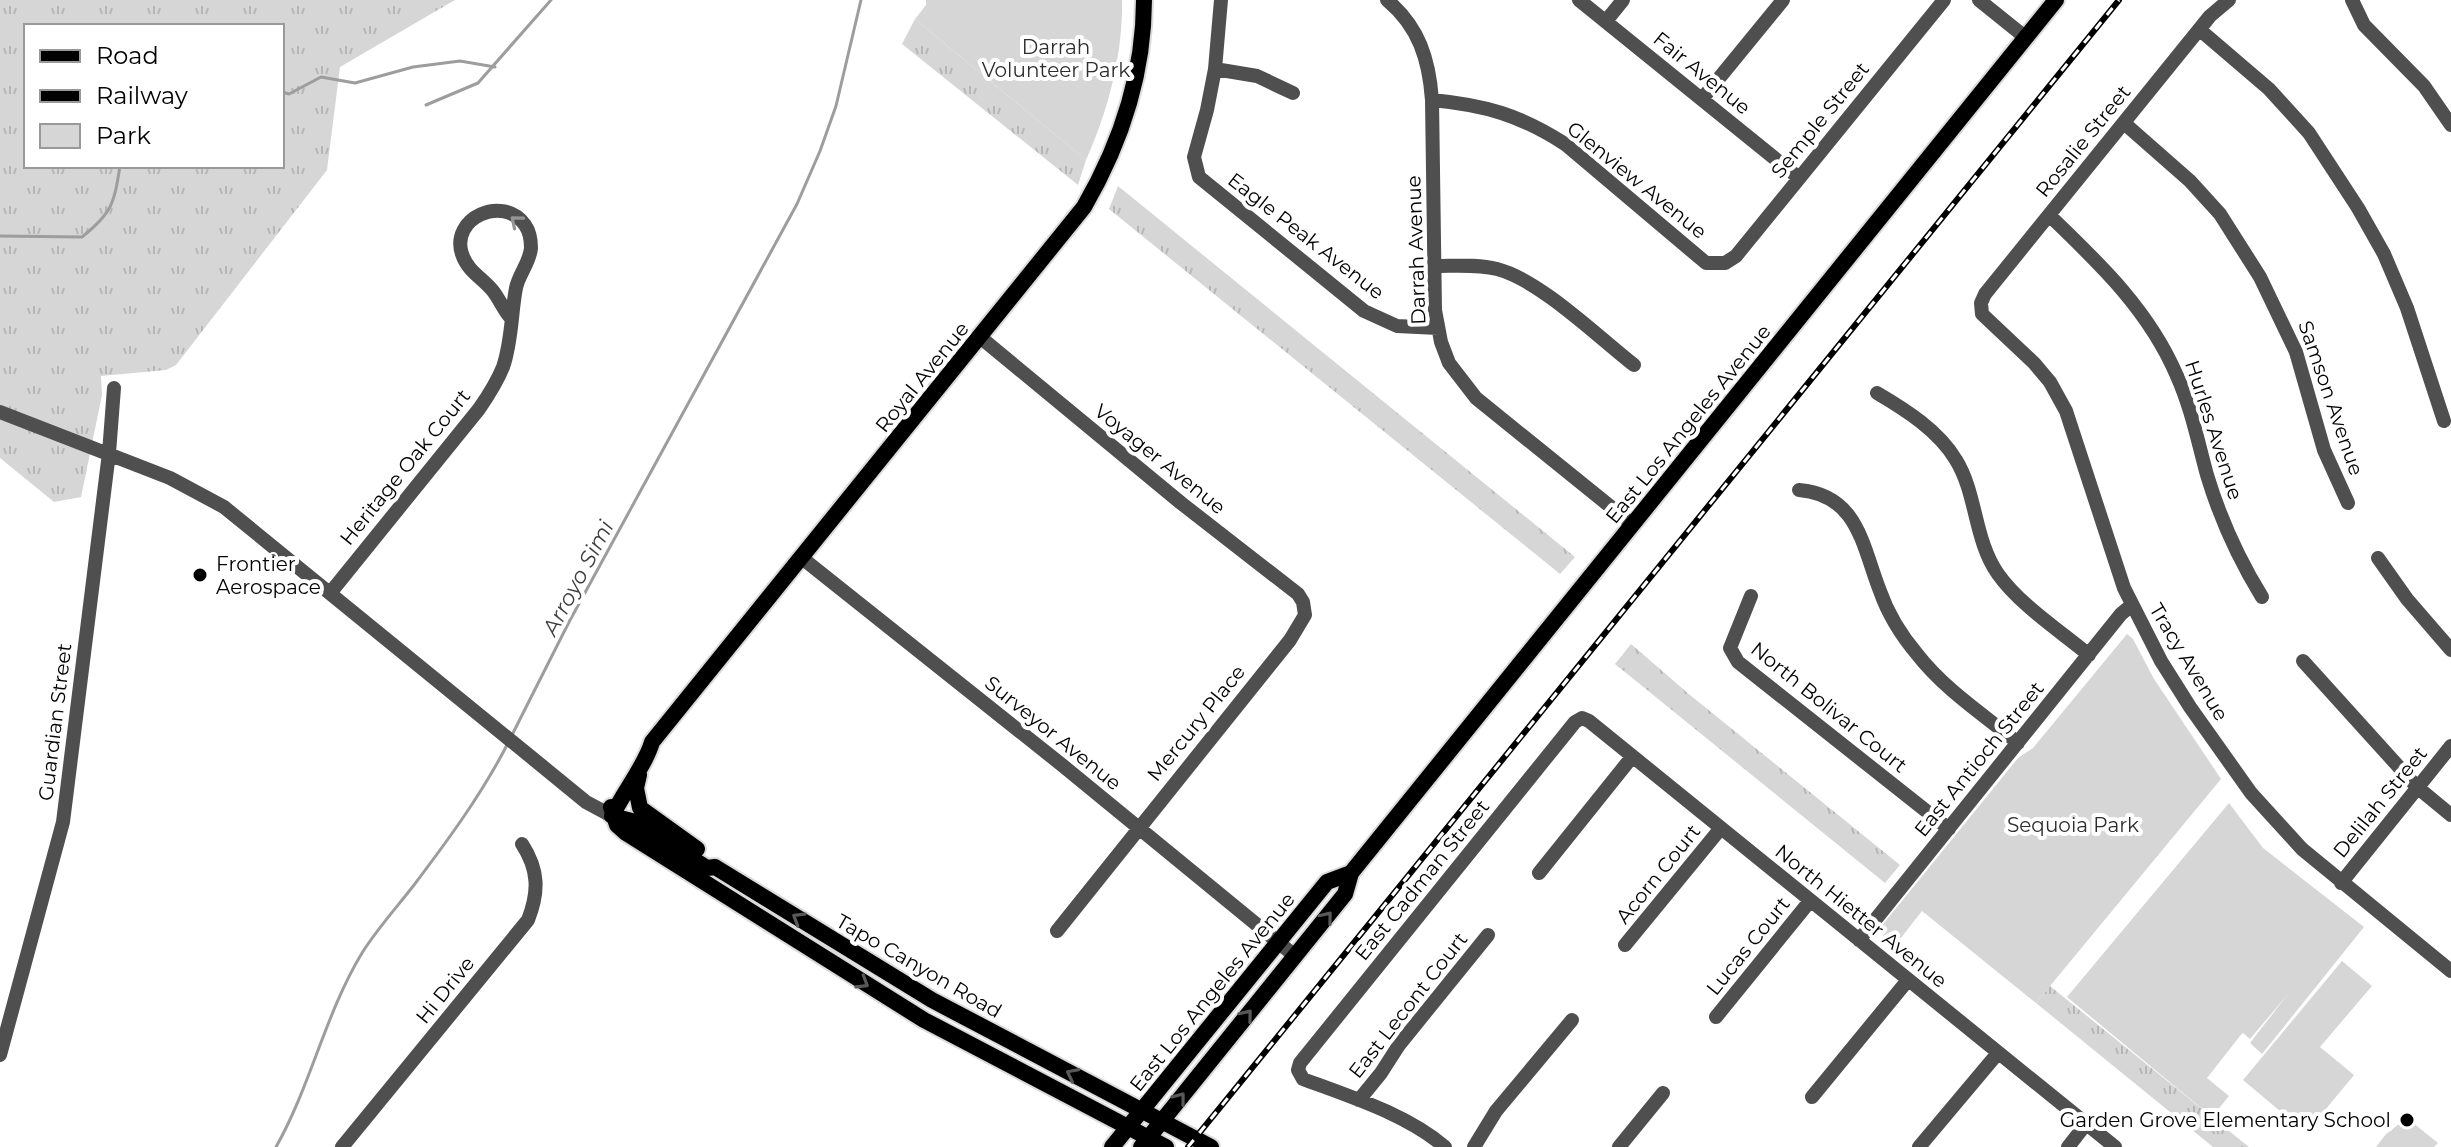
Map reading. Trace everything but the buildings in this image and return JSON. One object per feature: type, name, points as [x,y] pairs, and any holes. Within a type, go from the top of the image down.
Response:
[{"type":"main road","name":"Royal Avenue","points":[[612,816],[652,742],[1068,228],[1105,169],[1125,120],[1140,59],[1144,0]]},
{"type":"main road","name":"East Los Angeles Avenue","points":[[1144,1143],[1345,894],[1351,873],[2056,0]]},
{"type":"main road","name":"Royal Avenue","points":[[612,816],[610,805],[613,791],[644,744],[652,742]]},
{"type":"main road","points":[[644,761],[636,788],[640,808],[712,860],[715,867]]},
{"type":"main road","name":"Tapo Canyon Road","points":[[612,816],[632,821],[707,868],[715,867],[932,1000],[1211,1147]]},
{"type":"main road","name":"Tapo Canyon Road","points":[[612,816],[626,833],[924,1020],[1127,1128],[1144,1143],[1166,1147]]},
{"type":"main road","name":"East Los Angeles Avenue","points":[[1112,1147],[1327,882],[1351,873]]},
{"type":"street","points":[[1221,0],[1215,69],[1257,76],[1293,93]]},
{"type":"street","name":"Darrah Avenue","points":[[1387,0],[1412,27],[1429,66],[1438,328],[1449,363],[1476,398],[1632,524]]},
{"type":"street","name":"Fair Avenue","points":[[1579,0],[1799,178]]},
{"type":"street","points":[[1606,21],[1623,0]]},
{"type":"street","points":[[1702,99],[1783,0]]},
{"type":"street","name":"Semple Street","points":[[1725,263],[1736,256],[1944,0]]},
{"type":"street","points":[[1979,0],[2025,37]]},
{"type":"street","name":"Rosalie Street","points":[[1982,314],[1981,303],[1985,294],[2210,16],[2229,0]]},
{"type":"street","points":[[2352,0],[2364,25],[2424,86],[2451,125]]},
{"type":"street","points":[[2200,30],[2269,89],[2299,122],[2358,208],[2384,254],[2407,308],[2444,421]]},
{"type":"street","name":"Eagle Peak Avenue","points":[[1215,69],[1194,157],[1199,177],[1364,311],[1397,326],[1438,328]]},
{"type":"street","name":"Glenview Avenue","points":[[1432,100],[1495,110],[1543,130],[1565,144],[1706,263],[1725,263]]},
{"type":"street","name":"Samson Avenue","points":[[2124,123],[2190,181],[2220,214],[2260,277],[2296,352],[2324,450],[2348,503]]},
{"type":"street","name":"Heritage Oak Court","points":[[331,592],[479,409],[503,366],[510,342],[510,317],[517,283],[530,253],[531,238],[517,217],[503,210],[492,209],[478,215],[465,227],[461,252],[468,266],[489,286],[510,317]]},
{"type":"street","name":"Hurles Avenue","points":[[2049,215],[2116,281],[2143,314],[2164,349],[2187,401],[2222,518],[2240,561],[2262,597]]},
{"type":"street","points":[[1435,266],[1476,265],[1518,277],[1634,365]]},
{"type":"street","name":"Tracy Avenue","points":[[1982,314],[2050,382],[2066,411],[2081,450],[2102,525],[2132,605],[2178,689],[2251,793],[2302,849],[2451,971]]},
{"type":"street","name":"Voyager Avenue","points":[[980,337],[1181,503],[1298,594],[1305,615]]},
{"type":"street","name":"Guardian Street","points":[[0,1055],[63,822],[109,453],[114,388]]},
{"type":"street","points":[[1877,393],[1898,405],[1940,439],[1957,461],[1982,540],[1997,573],[2013,592],[2089,655]]},
{"type":"street","name":"Tapo Canyon Road","points":[[0,412],[170,478],[224,507],[586,802],[612,816]]},
{"type":"street","points":[[1799,490],[1820,492],[1842,507],[1856,527],[1879,590],[1903,636],[1941,679],[2018,743]]},
{"type":"street","name":"Surveyor Avenue","points":[[802,558],[1295,956]]},
{"type":"street","points":[[2378,558],[2407,599],[2451,650]]},
{"type":"street","name":"North Bolivar Court","points":[[1751,596],[1730,648],[1738,662],[1949,829]]},
{"type":"street","name":"East Antioch Street","points":[[1859,940],[2121,614],[2132,605]]},
{"type":"street","name":"Mercury Place","points":[[1057,931],[1290,640],[1305,615]]},
{"type":"street","points":[[2303,661],[2417,787],[2451,815]]},
{"type":"street","name":"North Hietter Avenue","points":[[1582,718],[2115,1147]]},
{"type":"street","name":"East Cadman Street","points":[[1359,1100],[1303,1079],[1298,1070],[1304,1057],[1575,722],[1582,718]]},
{"type":"street","name":"Delilah Street","points":[[2341,883],[2451,746]]},
{"type":"street","points":[[1539,873],[1632,757]]},
{"type":"street","name":"Acorn Court","points":[[1625,945],[1721,828]]},
{"type":"street","name":"Hi Drive","points":[[342,1147],[528,920],[536,900],[537,883],[530,856],[522,844]]},
{"type":"street","name":"Lucas Court","points":[[1716,1017],[1810,901]]},
{"type":"street","name":"East Lecont Court","points":[[1359,1100],[1488,935]]},
{"type":"street","points":[[1812,1097],[1908,980]]},
{"type":"street","points":[[1474,1147],[1496,1111],[1572,1020]]},
{"type":"street","points":[[1919,1147],[1998,1053]]},
{"type":"street","points":[[1619,1147],[1663,1093]]},
{"type":"street","points":[[1359,1100],[1416,1127],[1445,1147]]},
{"type":"street","points":[[2068,1147],[2086,1124]]},
{"type":"green space","points":[[0,0],[455,0],[340,67],[327,170],[176,365],[166,370],[101,376],[102,395],[81,497],[54,502],[0,458]]},
{"type":"green space","name":"Darrah Volunteer Park","points":[[926,0],[1122,0],[1120,41],[1113,82],[1086,160],[915,19],[926,5]]},
{"type":"green space","points":[[915,19],[1086,160],[1078,185],[902,44]]},
{"type":"green space","points":[[1118,186],[1575,557],[1560,574],[1109,209]]},
{"type":"green space","name":"Sequoia Park","points":[[2127,634],[2221,779],[2036,1003],[1922,911],[1893,948],[1885,941],[1880,928],[2018,758],[2033,748]]},
{"type":"green space","points":[[1631,644],[1900,865],[1885,883],[1615,664]]},
{"type":"green space","points":[[2229,803],[2263,848],[2364,927],[2262,1054],[2250,1043],[2288,994],[2250,1039],[2243,1033],[2240,1036],[2207,1078],[2229,1096],[2212,1117],[2067,997]]},
{"type":"green space","points":[[2342,961],[2372,986],[2320,1047],[2354,1075],[2306,1133],[2243,1080]]},
{"type":"green space","points":[[2050,986],[2249,1147],[2213,1147],[2036,1003]]},
{"type":"green space","points":[[2407,1118],[2438,1143],[2434,1147],[2376,1147],[2386,1134]]},
{"type":"waterway","points":[[426,105],[478,83],[551,0]]},
{"type":"waterway","name":"Arroyo Simi","points":[[511,737],[569,622],[797,204],[836,106],[861,0]]},
{"type":"waterway","points":[[284,93],[289,94],[321,77],[355,83],[413,67],[460,61],[495,67]]},
{"type":"waterway","points":[[0,236],[82,237],[110,207],[120,168]]},
{"type":"waterway","name":"Arroyo Simi","points":[[276,1147],[299,1099],[338,1000],[362,953],[464,816],[508,743]]},
{"type":"railway","points":[[1188,1147],[2119,0]]},
{"type":"place","name":"Frontier Aerospace","points":[[200,575]]},
{"type":"place","name":"Garden Grove Elementary School","points":[[2407,1120]]}]
